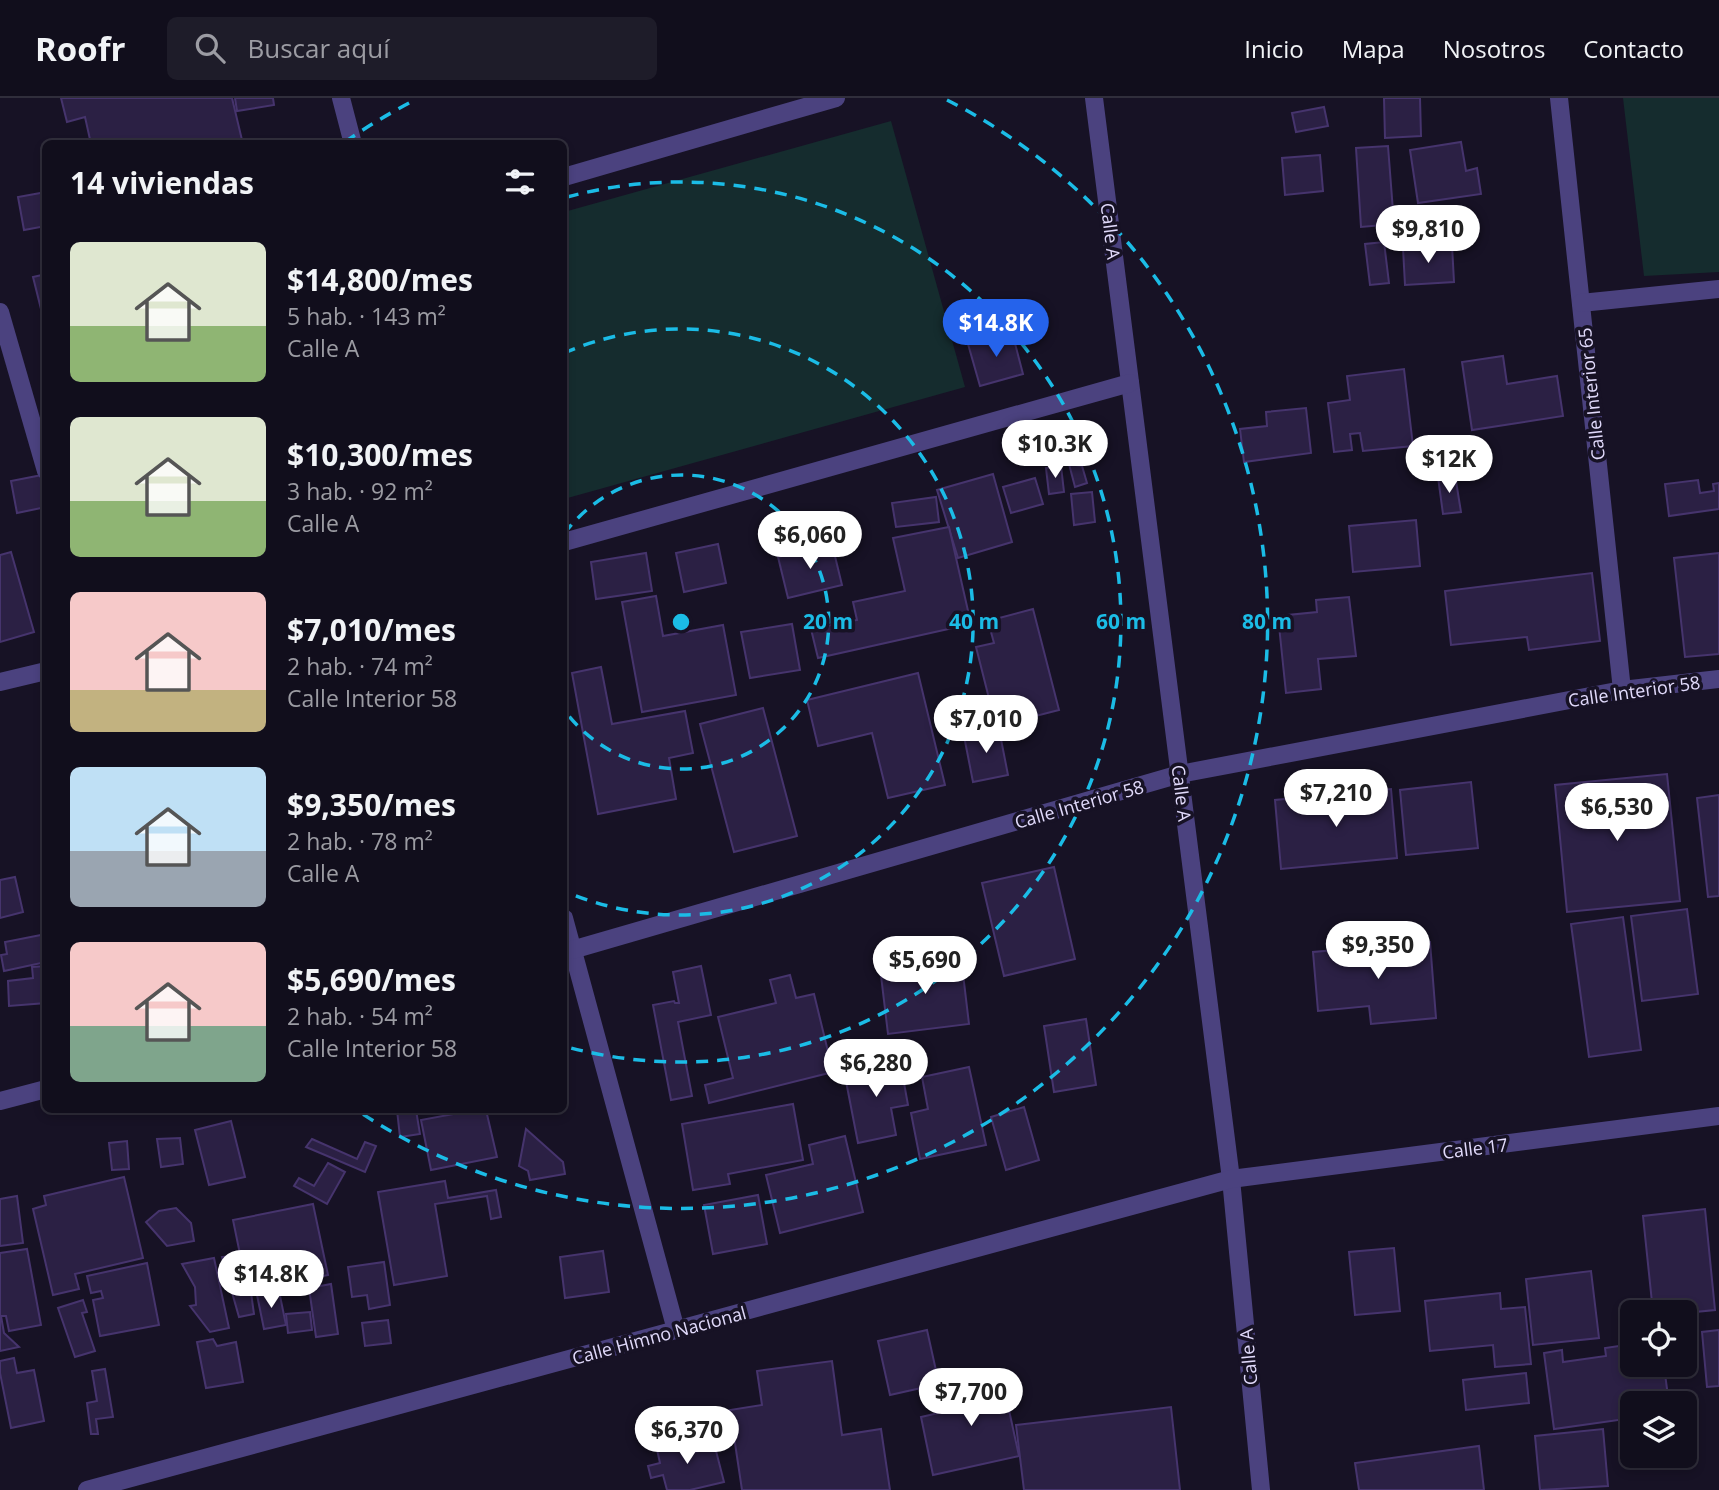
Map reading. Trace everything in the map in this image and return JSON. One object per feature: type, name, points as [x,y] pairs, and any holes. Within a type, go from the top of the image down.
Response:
[{"type":"street","points":[[341,98],[352,140]]},
{"type":"street","points":[[567,176],[836,98]]},
{"type":"street","name":"Calle A","points":[[1094,98],[1231,1179],[1261,1490]]},
{"type":"street","name":"Calle Interior 65","points":[[1559,98],[1622,690]]},
{"type":"street","points":[[1581,303],[1719,289]]},
{"type":"street","points":[[0,312],[2,330],[42,458]]},
{"type":"street","points":[[567,541],[1130,383]]},
{"type":"street","points":[[0,682],[42,672]]},
{"type":"street","name":"Calle Interior 58","points":[[572,950],[1180,774],[1622,690],[1719,679]]},
{"type":"street","points":[[567,930],[676,1330]]},
{"type":"street","points":[[0,1101],[42,1090]]},
{"type":"street","name":"Calle 17","points":[[1231,1179],[1719,1116]]},
{"type":"street","name":"Calle Himno Nacional","points":[[87,1490],[1231,1179]]},
{"type":"green space","points":[[1623,98],[1719,98],[1719,272],[1644,276]]},
{"type":"green space","points":[[891,121],[965,387],[567,498],[567,211]]},
{"type":"building","points":[[61,98],[232,98],[242,140],[90,140],[85,117],[67,122]]},
{"type":"building","points":[[235,98],[273,98],[274,105],[237,111]]},
{"type":"building","points":[[1384,98],[1420,98],[1421,136],[1385,138]]},
{"type":"building","points":[[1324,107],[1328,126],[1296,132],[1292,113]]},
{"type":"building","points":[[1461,142],[1466,171],[1477,168],[1481,194],[1418,203],[1410,150]]},
{"type":"building","points":[[1388,146],[1394,224],[1361,227],[1356,148]]},
{"type":"building","points":[[1320,155],[1323,191],[1285,195],[1282,158]]},
{"type":"building","points":[[42,193],[42,227],[24,230],[18,197]]},
{"type":"building","points":[[1384,242],[1389,283],[1370,285],[1365,244]]},
{"type":"building","points":[[1452,245],[1454,282],[1405,285],[1403,248]]},
{"type":"building","points":[[42,275],[42,309],[41,309],[33,277]]},
{"type":"building","points":[[1012,332],[1023,374],[980,386],[968,344]]},
{"type":"building","points":[[1503,356],[1507,384],[1557,376],[1563,416],[1472,430],[1462,362]]},
{"type":"building","points":[[1404,369],[1413,446],[1363,451],[1360,433],[1350,434],[1352,450],[1334,452],[1328,403],[1350,400],[1347,376]]},
{"type":"building","points":[[1306,408],[1311,453],[1244,462],[1240,429],[1267,426],[1266,412]]},
{"type":"building","points":[[1069,464],[1082,466],[1087,483],[1075,487]]},
{"type":"building","points":[[1061,466],[1064,492],[1049,494],[1046,468]]},
{"type":"building","points":[[993,474],[1012,542],[958,558],[937,490]]},
{"type":"building","points":[[42,475],[42,508],[17,513],[11,481]]},
{"type":"building","points":[[1455,475],[1461,512],[1443,514],[1438,477]]},
{"type":"building","points":[[1035,478],[1043,504],[1011,513],[1003,487]]},
{"type":"building","points":[[1698,480],[1700,493],[1714,491],[1713,484],[1719,483],[1719,509],[1669,516],[1665,484]]},
{"type":"building","points":[[1092,492],[1095,522],[1074,525],[1071,494]]},
{"type":"building","points":[[936,497],[939,522],[896,527],[892,503]]},
{"type":"building","points":[[1416,520],[1420,566],[1353,572],[1349,526]]},
{"type":"building","points":[[949,527],[971,624],[818,658],[811,629],[857,620],[853,602],[905,591],[893,538]]},
{"type":"building","points":[[718,544],[726,583],[684,592],[676,553]]},
{"type":"building","points":[[832,544],[842,585],[788,598],[778,557]]},
{"type":"building","points":[[11,552],[34,632],[0,642],[0,555]]},
{"type":"building","points":[[646,553],[652,591],[596,599],[591,562]]},
{"type":"building","points":[[1719,553],[1719,654],[1685,657],[1674,558]]},
{"type":"building","points":[[1592,573],[1600,641],[1529,650],[1527,637],[1451,645],[1445,591]]},
{"type":"building","points":[[656,596],[663,636],[723,625],[736,695],[642,712],[622,602]]},
{"type":"building","points":[[1349,597],[1356,656],[1318,659],[1321,689],[1286,693],[1278,616],[1317,612],[1316,600]]},
{"type":"building","points":[[1033,609],[1059,710],[996,726],[976,647],[994,643],[988,621]]},
{"type":"building","points":[[792,624],[800,670],[750,678],[741,632]]},
{"type":"building","points":[[601,667],[612,724],[685,711],[693,753],[669,758],[676,799],[598,814],[572,673]]},
{"type":"building","points":[[918,673],[945,785],[888,798],[872,733],[818,746],[807,700]]},
{"type":"building","points":[[763,708],[797,836],[734,852],[700,724]]},
{"type":"building","points":[[999,729],[1008,775],[973,782],[964,736]]},
{"type":"building","points":[[1667,774],[1680,901],[1567,912],[1555,785]]},
{"type":"building","points":[[1471,782],[1478,848],[1406,855],[1400,790]]},
{"type":"building","points":[[1391,789],[1397,858],[1281,869],[1275,800]]},
{"type":"building","points":[[1719,795],[1719,896],[1708,897],[1697,798]]},
{"type":"building","points":[[1054,867],[1075,959],[1004,976],[982,883]]},
{"type":"building","points":[[15,877],[23,912],[0,918],[0,880]]},
{"type":"building","points":[[1687,909],[1698,994],[1642,1001],[1631,916]]},
{"type":"building","points":[[1623,917],[1641,1050],[1589,1057],[1571,924]]},
{"type":"building","points":[[42,935],[42,963],[4,971],[1,955],[7,954],[5,942]]},
{"type":"building","points":[[1430,942],[1436,1018],[1371,1024],[1369,1006],[1318,1011],[1313,952]]},
{"type":"building","points":[[961,957],[969,1024],[888,1034],[880,967]]},
{"type":"building","points":[[42,966],[42,1003],[9,1006],[8,981],[33,978],[32,967]]},
{"type":"building","points":[[701,966],[711,1015],[678,1022],[692,1096],[671,1100],[653,1005],[674,1001],[679,1003],[673,972]]},
{"type":"building","points":[[790,975],[796,998],[814,994],[833,1072],[709,1103],[705,1085],[733,1078],[718,1017],[776,1003],[770,980]]},
{"type":"building","points":[[1086,1019],[1096,1085],[1054,1092],[1044,1026]]},
{"type":"building","points":[[900,1061],[908,1105],[891,1108],[896,1135],[858,1143],[844,1071]]},
{"type":"building","points":[[969,1067],[986,1145],[920,1159],[911,1113],[928,1109],[922,1077]]},
{"type":"building","points":[[793,1104],[803,1160],[728,1174],[730,1184],[693,1190],[682,1124]]},
{"type":"building","points":[[1024,1107],[1039,1160],[1006,1170],[991,1117]]},
{"type":"building","points":[[397,1113],[416,1113],[420,1134],[400,1137]]},
{"type":"building","points":[[459,1113],[487,1113],[497,1157],[431,1170],[421,1120]]},
{"type":"building","points":[[231,1121],[245,1177],[209,1185],[195,1130]]},
{"type":"building","points":[[526,1129],[563,1162],[565,1174],[530,1180],[528,1171],[519,1166]]},
{"type":"building","points":[[845,1136],[863,1212],[780,1233],[766,1175],[813,1164],[809,1145]]},
{"type":"building","points":[[180,1138],[183,1164],[161,1167],[157,1139]]},
{"type":"building","points":[[312,1139],[357,1159],[365,1142],[376,1146],[365,1172],[306,1147]]},
{"type":"building","points":[[127,1141],[129,1169],[112,1170],[109,1143]]},
{"type":"building","points":[[328,1163],[345,1172],[327,1204],[294,1186],[299,1178],[314,1186]]},
{"type":"building","points":[[124,1177],[143,1258],[75,1274],[79,1289],[53,1295],[33,1209],[46,1205],[44,1196]]},
{"type":"building","points":[[445,1181],[448,1198],[496,1190],[501,1217],[491,1219],[487,1196],[435,1204],[447,1276],[394,1285],[378,1192]]},
{"type":"building","points":[[758,1195],[767,1244],[713,1254],[704,1205]]},
{"type":"building","points":[[17,1196],[23,1243],[0,1246],[0,1199]]},
{"type":"building","points":[[313,1204],[328,1275],[256,1291],[254,1278],[266,1271],[264,1260],[254,1262],[253,1257],[241,1259],[233,1220]]},
{"type":"building","points":[[176,1208],[191,1223],[194,1241],[167,1246],[146,1222],[159,1211]]},
{"type":"building","points":[[1705,1209],[1715,1310],[1697,1312],[1697,1300],[1652,1300],[1643,1216]]},
{"type":"building","points":[[1394,1248],[1400,1311],[1355,1315],[1349,1252]]},
{"type":"building","points":[[27,1249],[41,1325],[9,1331],[6,1316],[1,1316],[4,1333],[19,1347],[0,1351],[0,1253]]},
{"type":"building","points":[[603,1251],[609,1292],[565,1298],[560,1257]]},
{"type":"building","points":[[238,1255],[240,1262],[247,1264],[254,1314],[239,1317],[222,1257]]},
{"type":"building","points":[[214,1258],[229,1328],[210,1332],[190,1306],[196,1305],[195,1287],[182,1264]]},
{"type":"building","points":[[384,1262],[390,1305],[369,1309],[367,1295],[352,1297],[348,1267]]},
{"type":"building","points":[[147,1263],[159,1325],[100,1336],[93,1300],[103,1298],[101,1291],[91,1293],[87,1276]]},
{"type":"building","points":[[1591,1271],[1599,1338],[1533,1345],[1526,1279]]},
{"type":"building","points":[[331,1284],[338,1334],[316,1337],[309,1288]]},
{"type":"building","points":[[279,1291],[286,1325],[264,1329],[257,1295]]},
{"type":"building","points":[[1500,1293],[1501,1309],[1525,1307],[1531,1364],[1495,1367],[1493,1345],[1430,1351],[1425,1301]]},
{"type":"building","points":[[83,1300],[87,1312],[82,1313],[95,1351],[75,1357],[58,1308]]},
{"type":"building","points":[[310,1312],[312,1330],[288,1333],[286,1314]]},
{"type":"building","points":[[388,1320],[391,1343],[365,1346],[362,1323]]},
{"type":"building","points":[[927,1330],[939,1384],[890,1395],[878,1341]]},
{"type":"building","points":[[1719,1330],[1719,1386],[1707,1387],[1702,1332]]},
{"type":"building","points":[[213,1339],[217,1346],[236,1342],[243,1382],[206,1388],[197,1342]]},
{"type":"building","points":[[1620,1346],[1620,1377],[1665,1377],[1667,1391],[1620,1391],[1620,1420],[1554,1429],[1544,1353],[1562,1350],[1563,1362],[1606,1356],[1605,1348]]},
{"type":"building","points":[[14,1358],[17,1373],[34,1370],[44,1421],[11,1428],[0,1361]]},
{"type":"building","points":[[832,1361],[842,1435],[881,1429],[890,1490],[742,1490],[730,1410],[762,1405],[757,1371]]},
{"type":"building","points":[[105,1369],[113,1417],[96,1419],[98,1434],[91,1434],[87,1403],[97,1401],[92,1371]]},
{"type":"building","points":[[1526,1373],[1529,1403],[1466,1410],[1463,1380]]},
{"type":"building","points":[[1002,1378],[1019,1456],[933,1475],[921,1417],[947,1411],[943,1391]]},
{"type":"building","points":[[1171,1407],[1180,1490],[1024,1490],[1016,1425]]},
{"type":"building","points":[[1603,1429],[1608,1486],[1540,1490],[1535,1436]]},
{"type":"building","points":[[692,1436],[695,1452],[715,1447],[724,1482],[690,1490],[667,1490],[663,1475],[651,1478],[648,1466],[660,1463],[656,1445]]},
{"type":"building","points":[[1479,1446],[1484,1490],[1359,1490],[1355,1463]]}]
